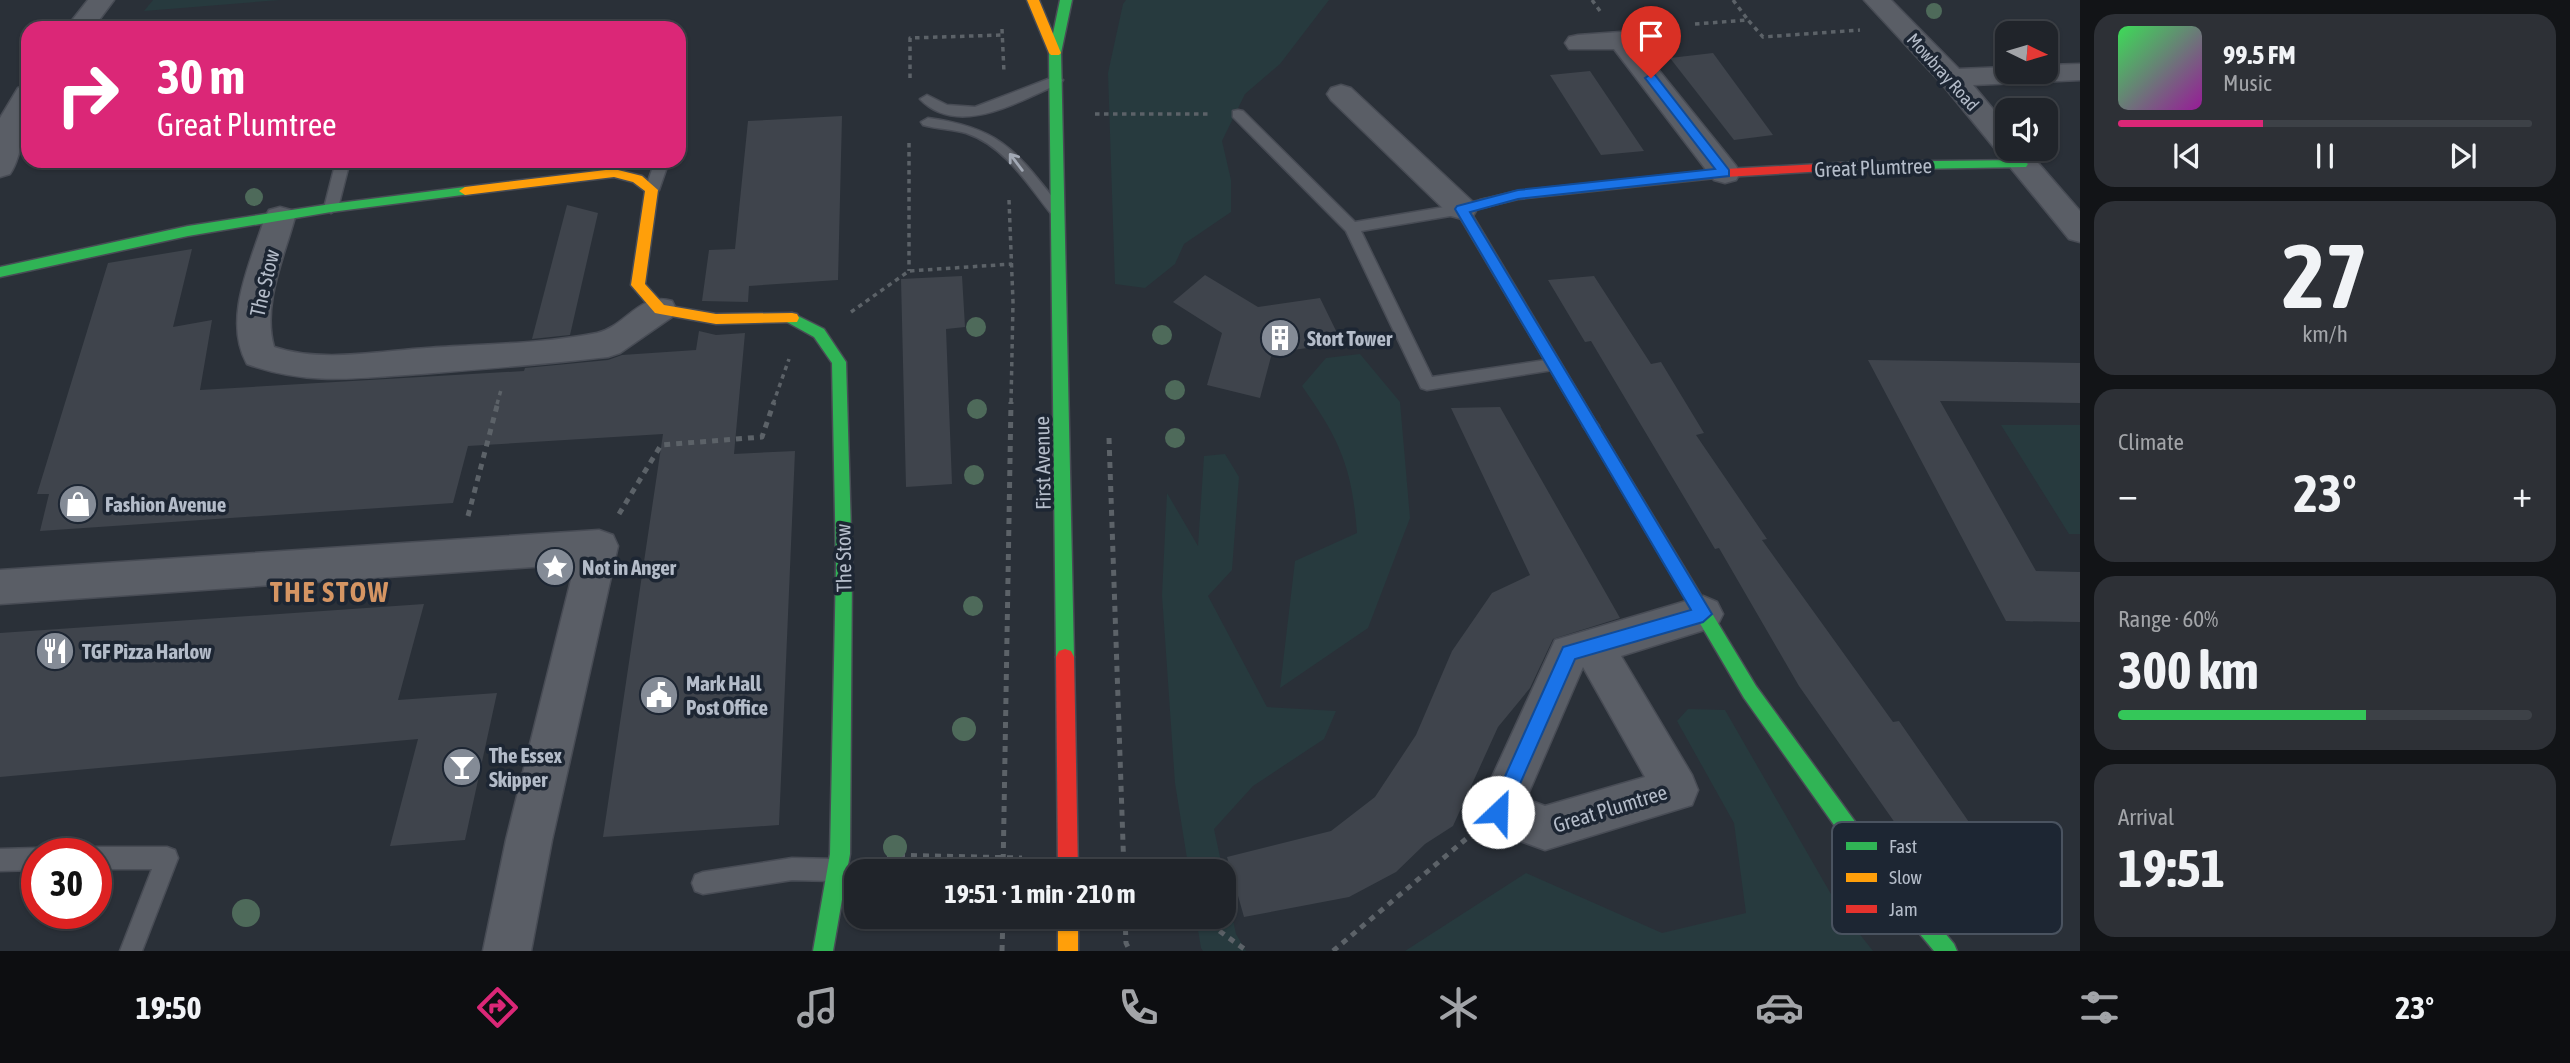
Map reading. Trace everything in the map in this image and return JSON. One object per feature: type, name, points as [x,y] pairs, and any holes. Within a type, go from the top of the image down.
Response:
[{"type":"street","points":[[84,21],[101,0]]},
{"type":"street","name":"First Avenue","points":[[1033,0],[1055,53]]},
{"type":"street","name":"First Avenue","points":[[1066,0],[1055,53],[1068,859]]},
{"type":"street","name":"Mowbray Road","points":[[1877,0],[1952,78],[1995,131]]},
{"type":"street","points":[[1578,43],[1663,37]]},
{"type":"street","points":[[1621,40],[1725,173]]},
{"type":"street","points":[[1952,78],[2080,72]]},
{"type":"street","points":[[1340,94],[1462,209],[1750,692],[1844,822]]},
{"type":"street","points":[[0,167],[7,131],[21,106]]},
{"type":"street","name":"Great Plumtree","points":[[1462,209],[1518,195],[1725,173],[1863,166],[1995,155]]},
{"type":"street","name":"Mowbray Road","points":[[2020,161],[2080,231]]},
{"type":"street","name":"The Stow","points":[[0,272],[188,231],[331,208],[614,173],[637,179],[652,190]]},
{"type":"street","points":[[652,190],[638,285],[660,309],[716,319],[787,317],[820,333]]},
{"type":"street","name":"The Stow","points":[[280,217],[255,311],[252,336],[259,355],[285,364],[325,367],[511,355],[608,344],[660,309]]},
{"type":"street","name":"The Stow","points":[[820,333],[839,362],[844,566],[839,862],[823,951]]},
{"type":"street","points":[[0,587],[599,546],[529,840],[508,951]]},
{"type":"street","points":[[1498,812],[1569,653],[1703,614]]},
{"type":"street","name":"Great Plumtree","points":[[1498,812],[1545,828],[1676,790],[1593,646]]},
{"type":"street","points":[[1068,929],[1068,951]]},
{"type":"street","points":[[1933,934],[1947,951]]},
{"type":"lane","points":[[928,99],[940,110],[957,114],[984,111],[1056,80]]},
{"type":"lane","points":[[1238,114],[1352,228],[1427,384],[1553,365]]},
{"type":"lane","points":[[928,122],[956,124],[984,133],[1006,149],[1059,215]]},
{"type":"lane","points":[[331,208],[341,168]]},
{"type":"lane","points":[[652,190],[660,168]]},
{"type":"lane","points":[[1352,228],[1462,209]]},
{"type":"lane","points":[[112,859],[167,858],[131,951]]},
{"type":"lane","points":[[0,860],[21,859]]},
{"type":"lane","points":[[702,883],[839,862]]},
{"type":"path","points":[[1733,0],[1763,37],[1902,27]]},
{"type":"path","points":[[1663,37],[1668,26],[1748,20]]},
{"type":"path","points":[[1002,23],[1005,101]]},
{"type":"path","points":[[910,38],[1003,35]]},
{"type":"path","points":[[1095,114],[1238,114]]},
{"type":"path","points":[[1004,858],[1012,264],[1006,149]]},
{"type":"path","points":[[909,253],[909,271]]},
{"type":"path","points":[[599,546],[661,445],[762,437],[791,352],[909,271],[1012,264]]},
{"type":"path","points":[[458,555],[511,355]]},
{"type":"path","points":[[1332,951],[1498,812]]},
{"type":"path","points":[[839,862],[1013,859]]},
{"type":"path","points":[[1002,951],[1003,929]]},
{"type":"path","points":[[1125,929],[1126,943],[1130,951]]},
{"type":"path","points":[[1217,929],[1247,951]]},
{"type":"green space","points":[[153,0],[280,0],[144,11]]},
{"type":"green space","points":[[1126,0],[1329,0],[1280,64],[1245,94],[1222,141],[1231,180],[1231,212],[1184,244],[1175,264],[1145,288],[1115,284],[1108,73]]},
{"type":"green space","points":[[1360,354],[1400,402],[1410,518],[1368,628],[1280,688],[1295,561],[1357,533],[1352,490],[1342,455],[1326,422],[1302,386],[1326,358]]},
{"type":"green space","points":[[2001,425],[2080,425],[2080,534],[2069,534]]},
{"type":"green space","points":[[1225,454],[1239,477],[1232,570],[1208,596],[1267,707],[1336,711],[1324,739],[1253,786],[1214,829],[1220,859],[1187,859],[1175,783],[1162,595],[1167,493],[1198,546],[1204,456]]},
{"type":"green space","points":[[1688,709],[1725,710],[1832,896],[1832,934],[1860,934],[1873,951],[1405,951],[1526,873],[1662,933],[1746,913],[1734,823],[1677,721]]},
{"type":"green space","points":[[1198,929],[1235,929],[1246,951],[1203,951]]},
{"type":"building","points":[[1713,53],[1773,135],[1734,140],[1670,58]]},
{"type":"building","points":[[1590,71],[1644,151],[1601,155],[1550,75]]},
{"type":"building","points":[[842,116],[838,280],[749,286],[748,302],[702,301],[709,250],[735,249],[748,121]]},
{"type":"building","points":[[567,205],[598,213],[570,335],[532,339]]},
{"type":"building","points":[[192,249],[173,327],[212,320],[200,390],[524,371],[525,368],[608,360],[622,355],[696,350],[699,331],[716,335],[745,333],[734,454],[795,451],[779,825],[603,837],[663,434],[468,446],[453,503],[40,531],[49,494],[37,494],[108,263]]},
{"type":"building","name":"Stort Tower","points":[[1205,275],[1258,307],[1320,298],[1342,343],[1272,353],[1260,398],[1207,385],[1222,333],[1173,302]]},
{"type":"building","points":[[962,276],[965,327],[946,329],[952,484],[906,487],[901,279]]},
{"type":"building","points":[[1594,276],[1651,364],[1661,362],[1704,433],[1696,435],[1767,539],[1762,540],[1893,722],[1899,721],[1969,822],[1894,822],[1799,686],[1719,548],[1715,549],[1591,341],[1585,342],[1548,280]]},
{"type":"building","points":[[1868,360],[2080,363],[2080,403],[1940,401],[2036,571],[2080,572],[2080,622],[2006,621]]},
{"type":"building","points":[[1500,407],[1620,618],[1553,639],[1530,688],[1498,727],[1453,826],[1425,844],[1396,872],[1349,897],[1244,917],[1236,889],[1236,859],[1227,857],[1331,831],[1375,797],[1416,735],[1452,651],[1492,593],[1530,575],[1451,408]]},
{"type":"building","points":[[424,604],[398,700],[497,693],[465,840],[390,846],[418,739],[0,777],[0,633]]},
{"type":"traffic: fast","points":[[1065,657],[1055,53],[1066,0]]},
{"type":"traffic: fast","points":[[1856,166],[2022,164]]},
{"type":"traffic: fast","points":[[0,272],[188,231],[331,208],[465,191]]},
{"type":"traffic: fast","points":[[792,318],[819,333],[839,362],[844,566],[840,854],[823,951]]},
{"type":"traffic: fast","points":[[1591,426],[1750,692],[1844,822]]},
{"type":"traffic: fast","points":[[1933,934],[1947,951]]},
{"type":"traffic: slow","points":[[1033,0],[1055,53]]},
{"type":"traffic: slow","points":[[465,191],[614,173],[637,179],[652,190],[638,285],[660,309],[716,319],[792,318]]},
{"type":"traffic: slow","points":[[1485,203],[1462,209],[1591,426]]},
{"type":"traffic: slow","points":[[1068,929],[1068,951]]},
{"type":"traffic: jam","points":[[1485,203],[1518,195],[1725,173],[1856,166]]},
{"type":"traffic: jam","points":[[1065,657],[1068,859]]},
{"type":"place","name":"Stort Tower","points":[[1280,338]]},
{"type":"place","name":"Fashion Avenue","points":[[78,504]]},
{"type":"place","name":"Not in Anger","points":[[555,567]]},
{"type":"place","name":"TGF Pizza Harlow","points":[[55,651]]},
{"type":"place","name":"Mark Hall Post Office","points":[[659,695]]},
{"type":"place","name":"The Essex Skipper","points":[[462,767]]},
{"type":"district","name":"THE STOW","points":[[330,592]]},
{"type":"route","points":[[1498,812],[1569,653],[1703,614],[1462,209],[1518,195],[1725,173],[1651,78]]}]
